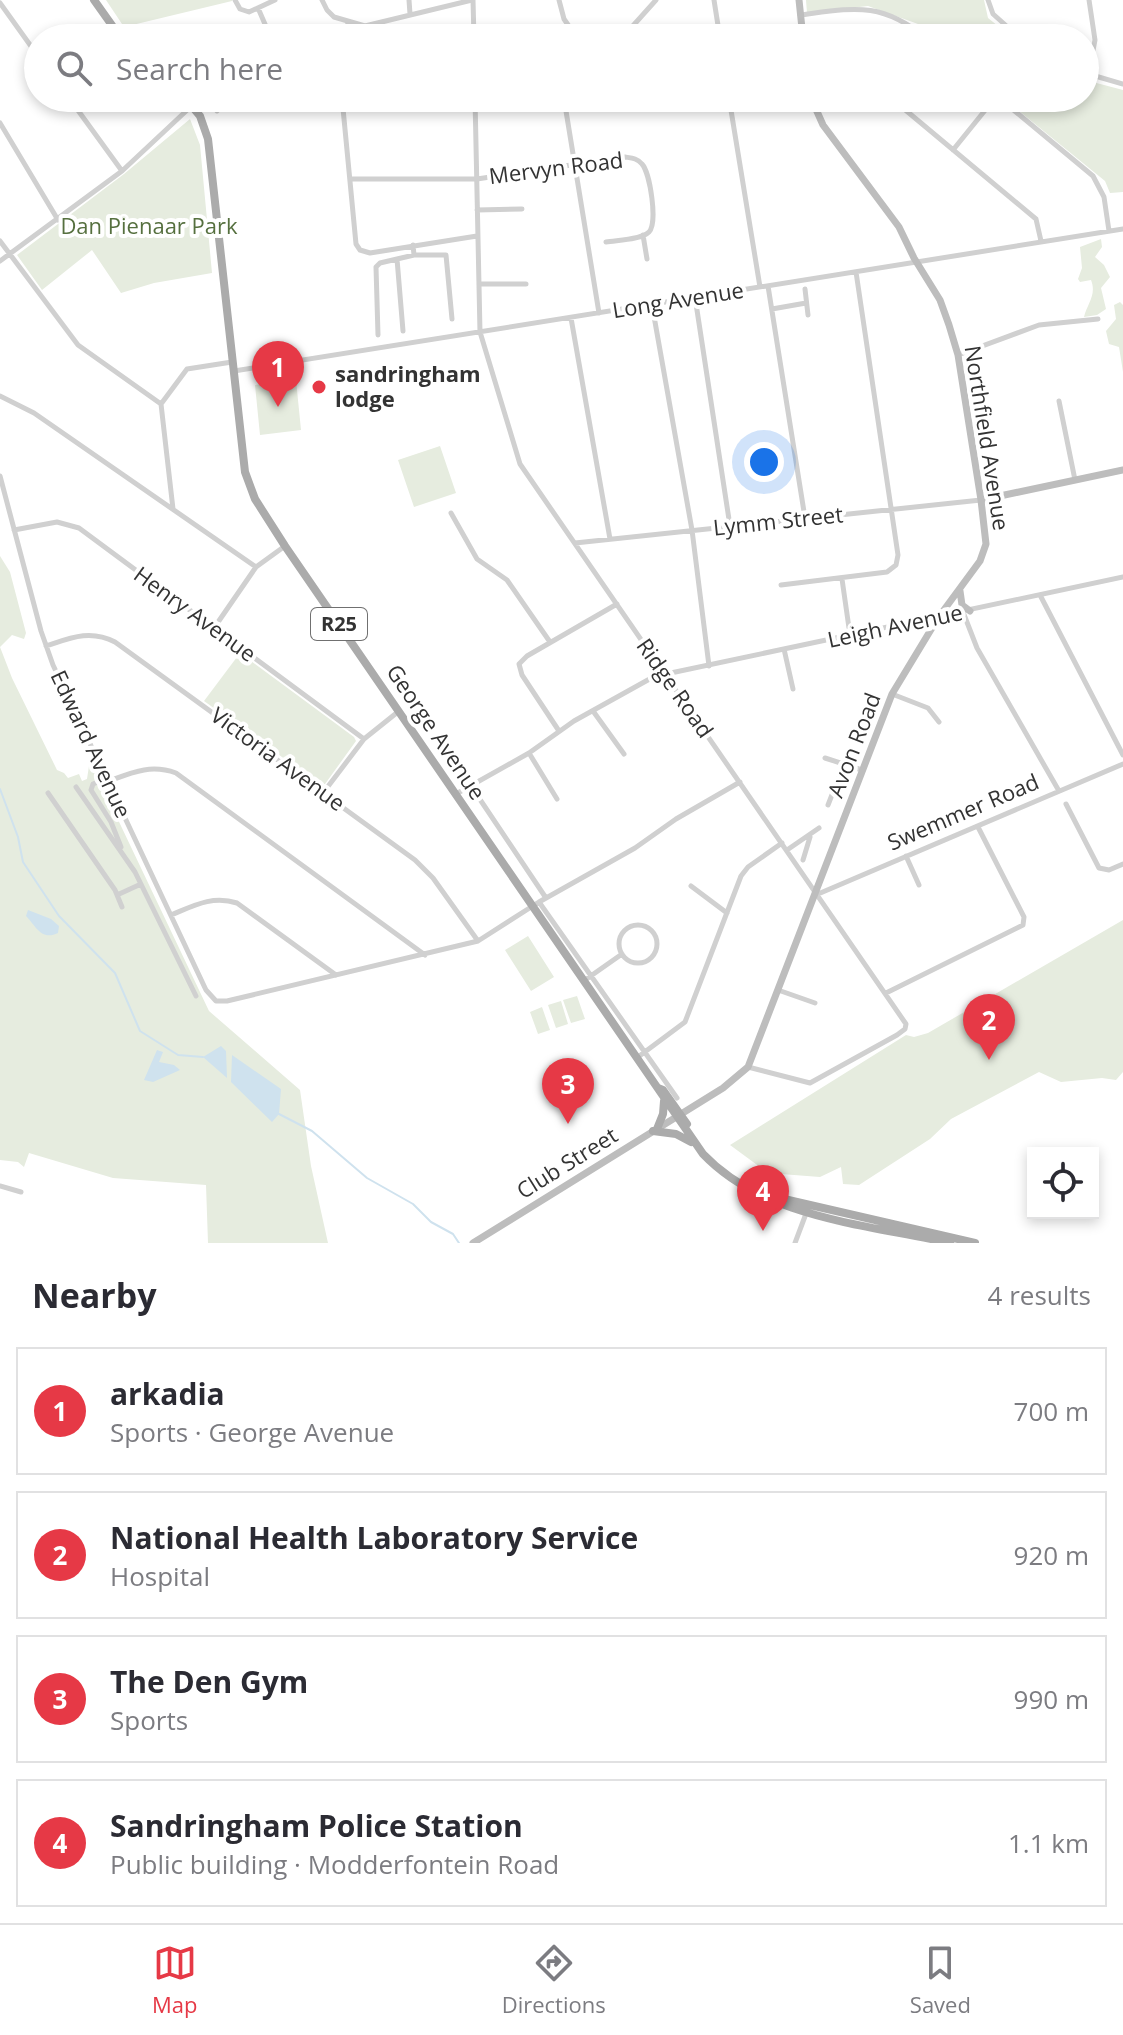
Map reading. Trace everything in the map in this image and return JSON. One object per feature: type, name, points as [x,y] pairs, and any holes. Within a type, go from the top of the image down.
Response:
[{"type":"main road","points":[[94,0],[111,24]]},
{"type":"main road","points":[[799,0],[801,24]]},
{"type":"main road","name":"George Avenue","points":[[197,112],[208,139],[240,444],[247,481],[255,499],[456,794],[641,1054],[664,1101],[678,1116]]},
{"type":"main road","name":"Northfield Avenue","points":[[817,112],[823,125],[899,227],[940,300],[958,355],[986,537],[980,561],[938,618]]},
{"type":"main road","points":[[981,500],[1123,470]]},
{"type":"main road","points":[[960,589],[966,612]]},
{"type":"main road","name":"Avon Road","points":[[817,892],[892,694],[938,618]]},
{"type":"main road","points":[[678,1116],[728,1085],[748,1067],[817,892]]},
{"type":"main road","name":"George Avenue","points":[[658,1088],[663,1090],[678,1116]]},
{"type":"main road","points":[[664,1101],[663,1114],[655,1130],[676,1134],[695,1144]]},
{"type":"main road","name":"Club Street","points":[[473,1243],[678,1116]]},
{"type":"main road","name":"R25","points":[[678,1116],[695,1144],[718,1170],[735,1183],[773,1201],[950,1243]]},
{"type":"main road","name":"R25","points":[[678,1116],[707,1152],[737,1179],[775,1197],[808,1209],[975,1243]]},
{"type":"street","points":[[235,2],[245,12],[275,0]]},
{"type":"street","points":[[322,0],[331,15],[354,24]]},
{"type":"street","points":[[409,0],[410,14]]},
{"type":"street","points":[[380,24],[472,0],[473,24]]},
{"type":"street","points":[[559,0],[567,24]]},
{"type":"street","points":[[635,24],[656,0]]},
{"type":"street","points":[[714,0],[718,24]]},
{"type":"street","points":[[988,0],[993,14],[1004,24]]},
{"type":"street","points":[[1089,0],[1093,24]]},
{"type":"street","points":[[0,3],[24,36]]},
{"type":"street","points":[[258,8],[265,24]]},
{"type":"street","points":[[800,15],[869,9],[908,24]]},
{"type":"street","points":[[1099,77],[1123,84]]},
{"type":"street","points":[[79,112],[122,171]]},
{"type":"street","points":[[0,261],[122,171],[187,112]]},
{"type":"street","points":[[344,112],[356,244],[360,250],[370,253],[477,236]]},
{"type":"street","name":"Ridge Road","points":[[475,112],[480,332],[520,464],[817,892],[906,1026],[897,1035],[810,1083],[748,1067]]},
{"type":"street","points":[[566,112],[599,313]]},
{"type":"street","points":[[731,112],[760,287]]},
{"type":"street","points":[[908,112],[1037,220],[1041,241]]},
{"type":"street","points":[[953,150],[985,112]]},
{"type":"street","points":[[1014,112],[1093,176],[1104,197],[1109,231]]},
{"type":"street","points":[[0,123],[58,220]]},
{"type":"street","name":"Mervyn Road","points":[[352,179],[477,179],[625,157],[641,163],[647,175],[654,218],[651,230],[643,235]]},
{"type":"street","points":[[477,210],[522,209]]},
{"type":"street","name":"Long Avenue","points":[[161,404],[187,369],[233,367],[480,332],[1123,229]]},
{"type":"street","points":[[606,242],[643,235],[647,259]]},
{"type":"street","points":[[0,241],[78,345],[161,404],[173,510]]},
{"type":"street","points":[[413,245],[414,255]]},
{"type":"street","points":[[378,335],[376,266],[414,255],[446,255],[452,319]]},
{"type":"street","points":[[397,259],[403,331]]},
{"type":"street","points":[[781,585],[887,572],[896,565],[898,555],[893,509],[856,272]]},
{"type":"street","points":[[479,284],[526,284]]},
{"type":"street","points":[[768,286],[805,518]]},
{"type":"street","points":[[805,289],[808,315]]},
{"type":"street","points":[[695,297],[730,526]]},
{"type":"street","points":[[772,309],[806,303]]},
{"type":"street","points":[[652,305],[692,530],[709,666]]},
{"type":"street","points":[[571,318],[610,539]]},
{"type":"street","points":[[958,355],[1039,325],[1098,319]]},
{"type":"street","points":[[0,396],[34,413],[256,567]]},
{"type":"street","points":[[1059,401],[1075,480]]},
{"type":"street","name":"Edward Avenue","points":[[0,476],[46,646],[213,999],[227,1001],[337,975]]},
{"type":"street","name":"Lymm Street","points":[[574,543],[981,500]]},
{"type":"street","points":[[451,513],[477,559],[507,580],[550,642]]},
{"type":"street","name":"Henry Avenue","points":[[14,530],[57,522],[79,528],[364,739]]},
{"type":"street","points":[[214,628],[256,567],[285,546]]},
{"type":"street","points":[[1121,578],[1123,586]]},
{"type":"street","name":"Leigh Avenue","points":[[456,794],[529,753],[593,711],[665,672],[709,666],[1121,578]]},
{"type":"street","points":[[842,579],[850,635]]},
{"type":"street","points":[[1040,595],[1123,755]]},
{"type":"street","points":[[559,731],[519,669],[523,658],[617,604]]},
{"type":"street","points":[[966,612],[977,648],[1059,791]]},
{"type":"street","name":"Victoria Avenue","points":[[46,646],[78,635],[109,638],[427,872],[478,941]]},
{"type":"street","points":[[784,649],[793,689]]},
{"type":"street","points":[[892,694],[928,708],[939,722]]},
{"type":"street","points":[[323,793],[364,739],[399,711]]},
{"type":"street","points":[[593,711],[624,754]]},
{"type":"street","points":[[529,753],[557,799]]},
{"type":"street","points":[[825,758],[863,770]]},
{"type":"street","points":[[828,805],[844,764]]},
{"type":"street","name":"Swemmer Road","points":[[817,892],[1123,764]]},
{"type":"street","points":[[122,852],[113,826],[91,790],[93,784],[142,768],[176,773],[425,955]]},
{"type":"street","points":[[171,915],[208,900],[237,903],[337,975],[425,955],[478,941],[740,782]]},
{"type":"street","name":"George Avenue","points":[[471,786],[546,898]]},
{"type":"street","points":[[76,787],[141,884],[196,996]]},
{"type":"street","points":[[48,793],[122,907]]},
{"type":"street","points":[[1066,804],[1099,868],[1109,870],[1123,864]]},
{"type":"street","points":[[105,828],[113,826]]},
{"type":"street","points":[[886,993],[1023,925],[1024,917],[978,827]]},
{"type":"street","points":[[787,850],[819,828]]},
{"type":"street","points":[[803,860],[810,836]]},
{"type":"street","points":[[641,1054],[685,1022],[745,871],[782,843]]},
{"type":"street","points":[[906,856],[919,885]]},
{"type":"street","points":[[117,895],[141,884]]},
{"type":"street","points":[[691,886],[727,913]]},
{"type":"street","points":[[641,925],[656,936],[657,948],[650,959],[638,963],[622,954],[621,936],[629,927],[641,925]]},
{"type":"street","points":[[588,978],[622,954]]},
{"type":"street","points":[[778,990],[815,1003]]},
{"type":"street","name":"George Avenue","points":[[641,1054],[677,1098]]},
{"type":"street","points":[[0,1186],[21,1192]]},
{"type":"street","points":[[795,1243],[808,1209]]},
{"type":"green space","points":[[106,0],[232,0],[136,24],[122,24]]},
{"type":"green space","points":[[806,0],[984,0],[988,18],[996,24],[918,24],[868,6],[807,13]]},
{"type":"green space","points":[[1099,84],[1123,90],[1123,192],[1110,193],[1105,181],[1020,112],[1099,112]]},
{"type":"green space","name":"Dan Pienaar Park","points":[[190,119],[200,145],[212,273],[154,283],[121,293],[92,250],[42,290],[17,255],[124,174]]},
{"type":"green space","points":[[1101,239],[1102,247],[1095,257],[1110,277],[1101,288],[1106,309],[1097,315],[1084,317],[1093,290],[1091,280],[1080,282],[1078,279],[1082,268],[1080,247]]},
{"type":"green space","points":[[1120,302],[1123,305],[1123,372],[1119,347],[1109,344],[1106,331],[1116,319],[1114,305]]},
{"type":"green space","points":[[296,380],[301,430],[260,435],[255,385]]},
{"type":"green space","points":[[440,446],[456,493],[414,507],[398,460]]},
{"type":"green space","points":[[0,556],[10,572],[26,633],[24,639],[12,635],[0,647]]},
{"type":"green space","points":[[0,647],[57,770],[68,778],[79,774],[82,781],[87,779],[89,766],[92,765],[209,1011],[300,1090],[311,1166],[328,1243],[208,1243],[206,1185],[113,1178],[29,1153],[24,1167],[18,1162],[0,1160]]},
{"type":"green space","points":[[240,653],[354,737],[356,741],[325,784],[321,785],[204,701]]},
{"type":"green space","points":[[1123,920],[1123,1072],[1116,1080],[1102,1078],[1061,1082],[1039,1072],[951,1119],[930,1139],[859,1185],[843,1184],[841,1167],[820,1177],[768,1173],[730,1145],[906,1035],[914,1037],[928,1033]]},
{"type":"green space","points":[[528,936],[554,977],[531,991],[505,950]]},
{"type":"green space","points":[[577,996],[585,1019],[571,1023],[563,1000]]},
{"type":"green space","points":[[561,1001],[568,1024],[556,1028],[548,1005]]},
{"type":"green space","points":[[542,1007],[550,1030],[538,1034],[530,1012]]},
{"type":"water","points":[[28,910],[51,919],[59,926],[58,933],[47,935],[39,931],[26,916]]},
{"type":"water","points":[[221,1046],[226,1051],[227,1078],[203,1057]]},
{"type":"water","points":[[157,1050],[163,1052],[159,1062],[174,1065],[180,1070],[153,1082],[144,1080]]},
{"type":"water","points":[[232,1055],[281,1089],[279,1114],[272,1122],[231,1082]]},
{"type":"waterway","points":[[0,789],[18,837],[23,862],[59,916],[115,973],[140,1031],[178,1055],[203,1057]]},
{"type":"waterway","points":[[279,1114],[312,1131],[367,1178],[413,1204],[431,1222],[453,1234],[459,1243]]},
{"type":"place","name":"sandringham lodge","points":[[319,387]]},
{"type":"place","name":"arkadia","points":[[278,407]]},
{"type":"place","name":"National Health Laboratory Service","points":[[989,1060]]},
{"type":"place","name":"The Den Gym","points":[[568,1124]]},
{"type":"place","name":"Sandringham Police Station","points":[[763,1231]]}]
